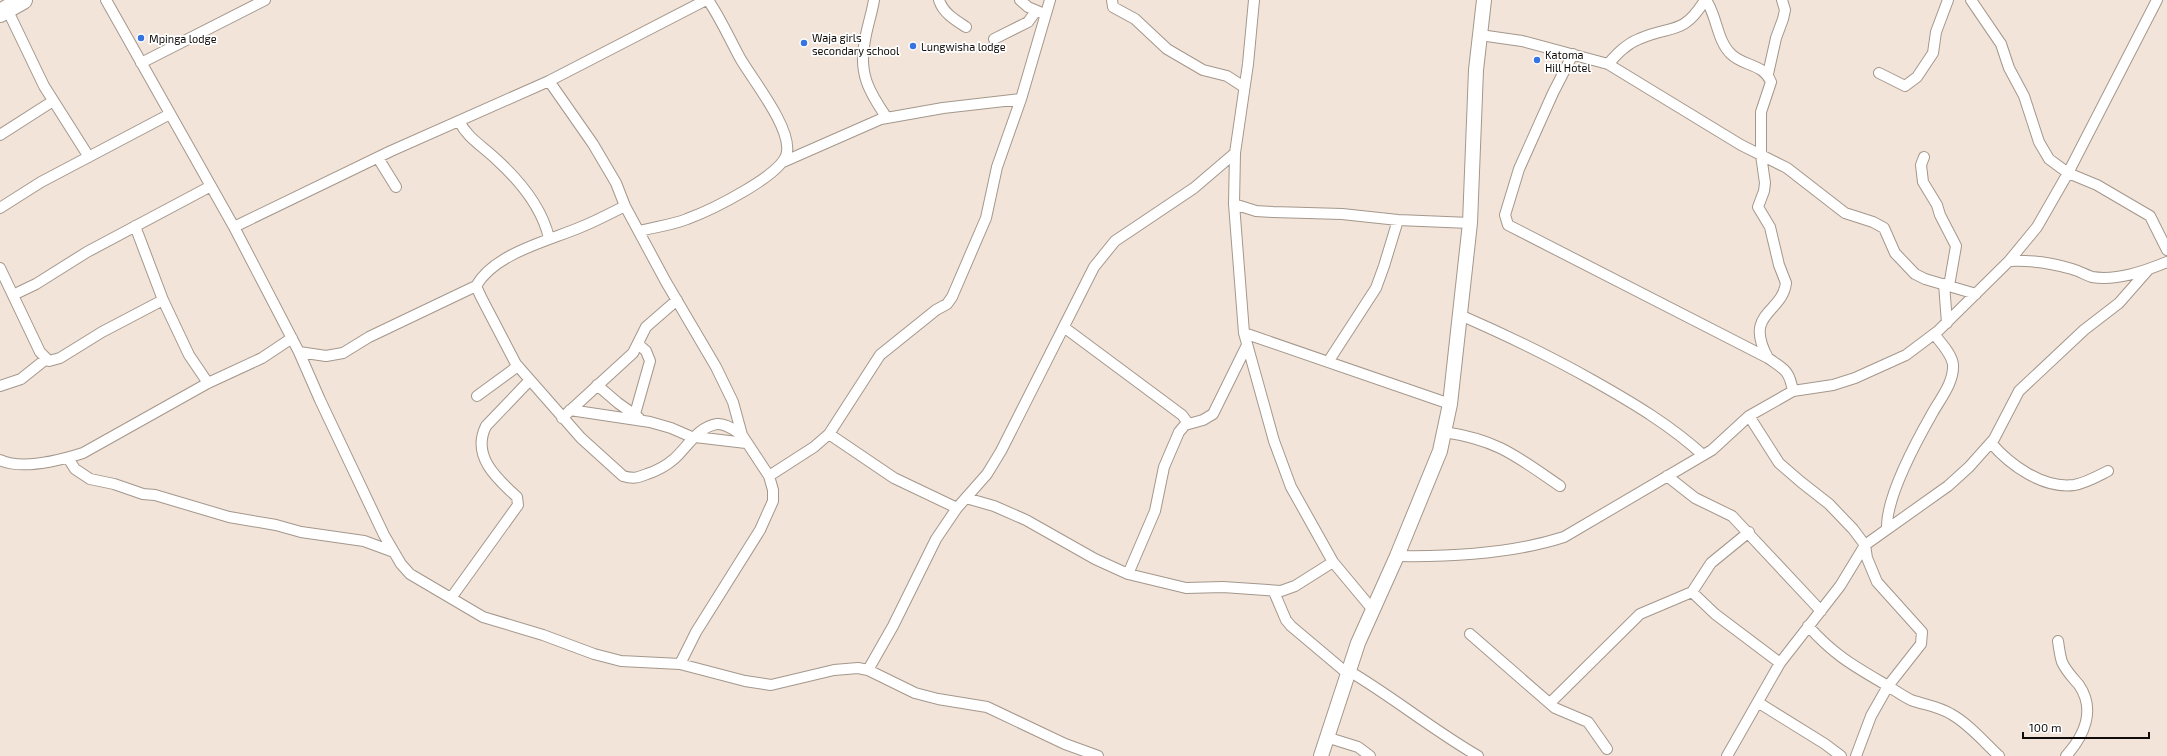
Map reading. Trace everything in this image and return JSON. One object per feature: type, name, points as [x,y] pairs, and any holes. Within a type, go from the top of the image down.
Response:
[{"type":"highway","points":[[4,11],[23,0]]},
{"type":"main road","points":[[1321,756],[1348,672],[1440,451],[1450,404],[1470,223],[1476,77],[1484,0]]},
{"type":"street","points":[[106,0],[234,227],[299,352],[346,455],[394,552],[410,574],[484,617],[543,635],[594,654],[621,661],[680,664],[745,682],[771,685],[778,685],[834,670],[858,668],[868,670],[915,693],[987,708],[1065,744],[1098,756]]},
{"type":"street","points":[[141,63],[265,0]]},
{"type":"street","points":[[234,227],[378,158],[549,81],[707,0],[720,18],[740,58],[759,84],[781,127],[788,147],[783,162]]},
{"type":"street","points":[[874,0],[864,41],[862,72],[865,83],[887,118]]},
{"type":"street","points":[[939,0],[940,6],[948,15],[966,27]]},
{"type":"street","points":[[1020,0],[1036,11],[1046,14]]},
{"type":"street","points":[[769,476],[814,447],[829,434],[880,355],[936,310],[947,304],[952,297],[986,218],[997,167],[1021,99],[1050,0]]},
{"type":"street","points":[[1112,0],[1113,7],[1116,10],[1135,20],[1167,50],[1203,70],[1227,76],[1244,87]]},
{"type":"street","points":[[1254,0],[1235,153],[1234,204],[1244,333],[1274,441],[1291,487],[1333,562],[1373,610]]},
{"type":"street","points":[[1608,64],[1633,42],[1678,28],[1694,17],[1706,0],[1712,10],[1722,38],[1730,53],[1737,58],[1764,70],[1768,74],[1771,82],[1761,112],[1761,155],[1764,191],[1758,207],[1770,227],[1779,264],[1786,284],[1782,295],[1762,321],[1760,332],[1761,345],[1768,358]]},
{"type":"street","points":[[1768,74],[1776,38],[1785,10],[1782,0]]},
{"type":"street","points":[[1879,73],[1905,86],[1917,77],[1933,53],[1936,32],[1948,0]]},
{"type":"street","points":[[1970,0],[2001,44],[2009,68],[2024,96],[2034,129],[2049,159],[2068,173],[2097,185],[2150,216],[2167,250]]},
{"type":"street","points":[[1397,556],[1484,553],[1550,542],[1564,538],[1712,450],[1749,416],[1793,391],[1833,385],[1855,378],[1906,355],[1947,323],[2009,261],[2037,227],[2068,173],[2157,0]]},
{"type":"street","points":[[4,11],[53,101],[89,157]]},
{"type":"street","points":[[994,39],[1028,22],[1036,11]]},
{"type":"street","points":[[1480,35],[1522,41],[1608,64],[1741,145],[1787,168],[1845,213],[1873,222],[1884,228],[1895,253],[1907,267],[1920,277],[1976,294]]},
{"type":"street","points":[[1573,54],[1553,93],[1519,169],[1505,215],[1508,225],[1768,358],[1784,369],[1792,379],[1793,391]]},
{"type":"street","points":[[549,81],[592,144],[616,183],[625,206],[677,300],[716,366],[733,402],[744,439],[769,476],[773,490],[773,501],[760,530],[696,632],[680,664]]},
{"type":"street","points":[[640,231],[687,219],[756,185],[783,162],[881,119],[943,108],[1021,99]]},
{"type":"street","points":[[0,135],[53,101]]},
{"type":"street","points":[[0,208],[41,182],[170,114]]},
{"type":"street","points":[[459,121],[470,138],[498,160],[527,194],[544,220],[549,238]]},
{"type":"street","points":[[868,670],[893,626],[922,564],[957,508],[987,474],[1001,451],[1065,328],[1094,267],[1116,241],[1194,188],[1235,153]]},
{"type":"street","points":[[1924,157],[1921,165],[1923,182],[1937,205],[1940,215],[1956,246],[1947,285],[1947,323]]},
{"type":"street","points":[[378,158],[396,187]]},
{"type":"street","points":[[13,295],[36,284],[87,252],[211,186]]},
{"type":"street","points":[[1234,204],[1256,210],[1273,212],[1342,214],[1398,220],[1470,223]]},
{"type":"street","points":[[299,352],[326,356],[343,353],[370,337],[476,286],[482,277],[506,259],[549,238],[579,228],[625,206]]},
{"type":"street","points":[[1328,362],[1376,288],[1398,220]]},
{"type":"street","points":[[135,226],[163,300],[189,355],[208,383]]},
{"type":"street","points":[[2009,261],[2028,260],[2072,269],[2092,276],[2123,276],[2148,270],[2167,262]]},
{"type":"street","points":[[0,268],[46,359],[53,361],[102,332],[163,300]]},
{"type":"street","points":[[1728,756],[1780,663],[1840,586],[1865,545],[1948,486],[1969,467],[1991,443],[2020,391],[2084,330],[2119,303],[2148,270]]},
{"type":"street","points":[[476,286],[518,366],[562,418],[608,465],[623,476],[632,479],[653,472],[668,464],[694,437],[707,427],[718,424],[726,426],[744,439]]},
{"type":"street","points":[[562,418],[633,353],[646,327],[677,300]]},
{"type":"street","points":[[1460,315],[1520,341],[1624,397],[1659,419],[1703,455]]},
{"type":"street","points":[[1065,328],[1182,415],[1188,423]]},
{"type":"street","points":[[1244,333],[1450,404]]},
{"type":"street","points":[[1887,528],[1886,514],[1914,447],[1952,378],[1953,364],[1934,334]]},
{"type":"street","points":[[0,460],[8,463],[32,464],[68,458],[83,453],[208,383],[262,358],[292,338]]},
{"type":"street","points":[[635,414],[650,361],[646,351],[638,344]]},
{"type":"street","points":[[1128,574],[1155,511],[1164,467],[1179,432],[1188,423],[1203,420],[1213,414],[1247,345]]},
{"type":"street","points":[[0,386],[21,379],[46,359]]},
{"type":"street","points":[[477,396],[518,366]]},
{"type":"street","points":[[451,598],[518,505],[517,498],[488,469],[484,458],[482,435],[486,426],[530,380]]},
{"type":"street","points":[[597,385],[644,422]]},
{"type":"street","points":[[570,410],[662,425],[694,437],[744,439]]},
{"type":"street","points":[[1749,416],[1779,463],[1830,504],[1865,545],[1867,558],[1877,582],[1922,632],[1922,639],[1918,648],[1888,686],[1871,716],[1856,756]]},
{"type":"street","points":[[1444,432],[1493,443],[1531,465],[1560,486]]},
{"type":"street","points":[[829,434],[894,478],[957,508]]},
{"type":"street","points":[[1991,443],[2000,453],[2020,469],[2048,482],[2063,485],[2074,485],[2090,480],[2108,471]]},
{"type":"street","points":[[68,458],[75,469],[90,479],[114,484],[142,494],[156,495],[229,518],[276,525],[301,532],[364,541],[394,552]]},
{"type":"street","points":[[1667,476],[1695,498],[1732,516],[1749,532],[1821,611]]},
{"type":"street","points":[[966,498],[994,506],[1026,520],[1095,559],[1128,574],[1186,588],[1240,588],[1274,592],[1295,586],[1333,562]]},
{"type":"street","points":[[1550,703],[1640,614],[1692,592],[1711,563],[1749,532]]},
{"type":"street","points":[[1274,592],[1286,620],[1291,626],[1348,672],[1387,694],[1439,732],[1478,756]]},
{"type":"street","points":[[1692,592],[1715,614],[1780,663]]},
{"type":"street","points":[[1808,626],[1836,654],[1888,686],[1913,700],[1934,706],[1952,714],[1968,726],[1999,756]]},
{"type":"street","points":[[1470,634],[1555,708],[1588,722],[1607,749]]},
{"type":"street","points":[[2058,641],[2062,662],[2080,686],[2085,698],[2086,710],[2086,724],[2082,735],[2066,756]]},
{"type":"street","points":[[1759,702],[1825,744],[1841,756]]},
{"type":"street","points":[[1326,737],[1358,747],[1370,756]]},
{"type":"place","name":"Mpinga lodge","points":[[141,38]]},
{"type":"place","name":"Waja girls secondary school","points":[[804,43]]},
{"type":"place","name":"Lungwisha lodge","points":[[913,46]]},
{"type":"place","name":"Katoma Hill Hotel","points":[[1537,60]]}]
